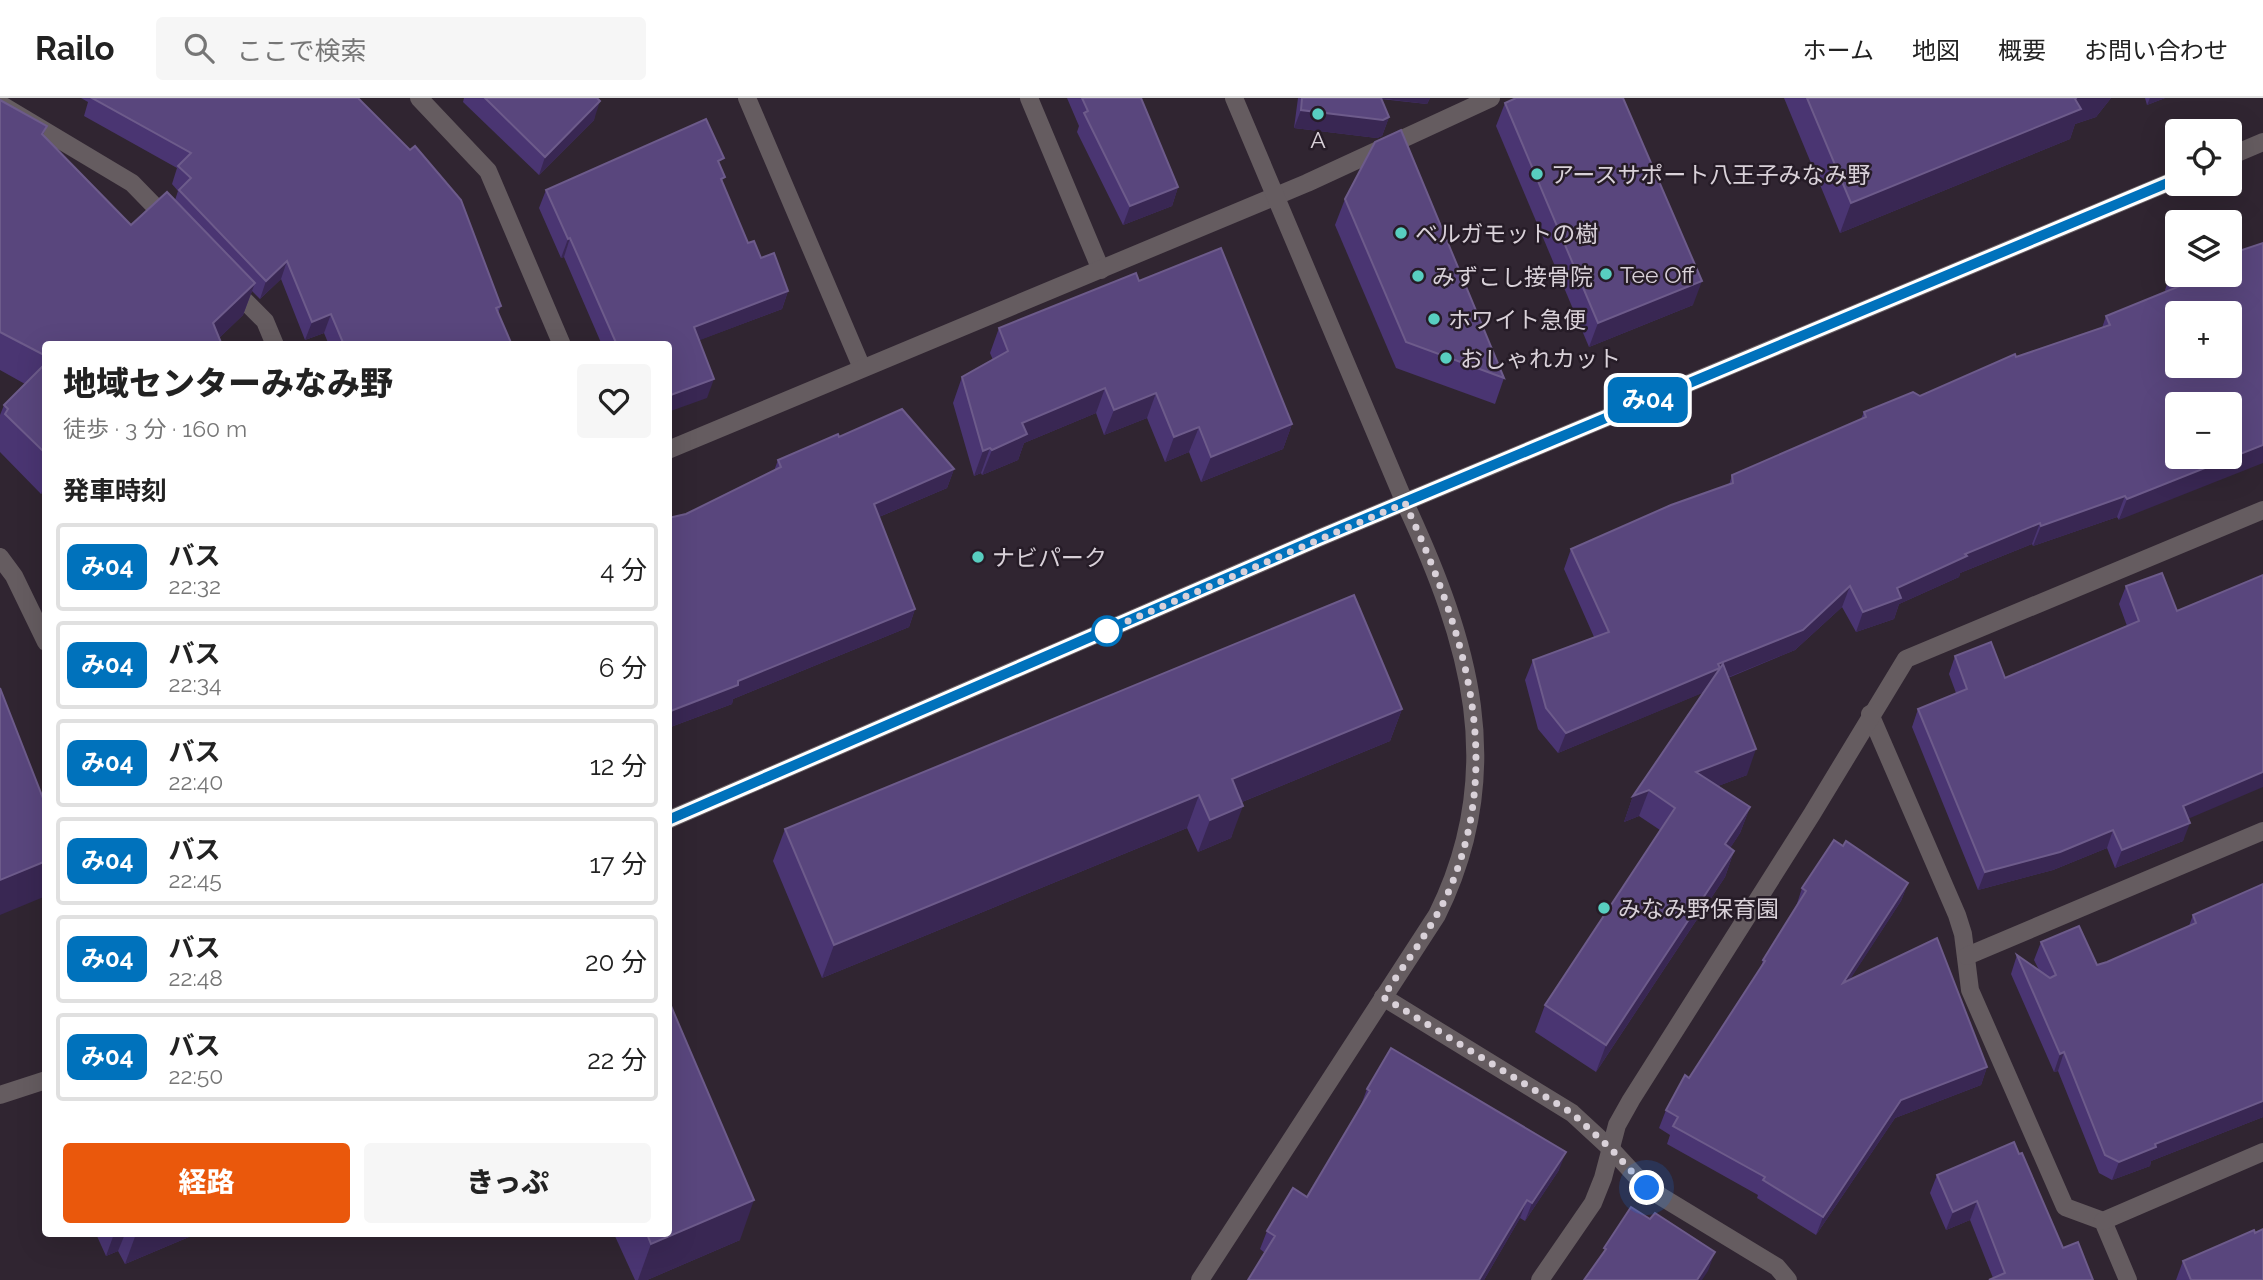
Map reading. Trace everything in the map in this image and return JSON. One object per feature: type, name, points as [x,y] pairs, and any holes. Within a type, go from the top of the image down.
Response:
[{"type":"street","points":[[419,98],[488,171],[560,341]]},
{"type":"street","points":[[747,98],[862,368]]},
{"type":"street","points":[[1029,98],[1101,270]]},
{"type":"street","points":[[1200,1280],[1437,915],[1463,850],[1475,782],[1475,720],[1461,645],[1435,568],[1234,98]]},
{"type":"street","points":[[672,448],[1276,196],[1490,98]]},
{"type":"street","points":[[0,104],[132,183],[184,236]]},
{"type":"street","points":[[2242,151],[2263,142]]},
{"type":"street","points":[[672,818],[1405,503],[2165,184]]},
{"type":"street","points":[[219,273],[265,321],[273,341]]},
{"type":"street","points":[[1540,1280],[1593,1203],[1604,1178],[1617,1125],[1631,1100],[1812,814],[1906,659],[2263,510]]},
{"type":"street","points":[[0,557],[14,576],[42,634]]},
{"type":"street","points":[[1870,715],[1964,934],[1970,990],[2065,1207],[2103,1221],[2263,1152]]},
{"type":"street","points":[[1967,956],[2263,831]]},
{"type":"street","points":[[1383,997],[1572,1113],[1611,1149],[1647,1188],[1777,1268],[1788,1280]]},
{"type":"street","points":[[0,1095],[42,1081]]},
{"type":"street","points":[[2103,1221],[2128,1280]]},
{"type":"building","points":[[92,98],[358,98],[410,150],[415,146],[461,200],[501,306],[496,308],[510,341],[342,341],[331,314],[312,322],[287,261],[266,281],[179,190],[191,178],[178,166],[191,153]]},
{"type":"building","points":[[485,98],[597,98],[600,101],[545,157]]},
{"type":"building","points":[[1082,98],[1141,98],[1178,187],[1130,206],[1084,113],[1088,111]]},
{"type":"building","points":[[1302,98],[1381,98],[1389,117],[1383,120],[1301,110]]},
{"type":"building","points":[[1516,98],[1623,98],[1702,281],[1598,323],[1505,103]]},
{"type":"building","points":[[1807,98],[2076,98],[2081,109],[1851,203]]},
{"type":"building","points":[[0,100],[47,126],[42,134],[131,225],[167,192],[255,283],[213,323],[220,341],[42,341],[42,354],[0,332]]},
{"type":"building","points":[[706,119],[724,158],[718,161],[725,177],[721,179],[748,243],[754,241],[761,258],[774,253],[788,291],[694,327],[714,379],[672,395],[672,341],[615,341],[546,190]]},
{"type":"building","points":[[1401,130],[1504,378],[1406,342],[1345,199],[1375,142]]},
{"type":"building","points":[[2263,243],[2263,445],[2242,453],[2242,392],[2165,392],[2165,469],[2203,469],[2127,499],[2125,496],[2041,526],[2040,523],[1965,554],[1967,556],[1897,588],[1901,598],[1863,612],[1850,586],[1803,630],[1718,664],[1720,668],[1566,733],[1546,708],[1533,660],[1609,632],[1571,549],[1671,505],[1733,483],[1732,475],[1866,417],[1864,412],[1913,392],[1920,396],[2015,354],[2016,357],[2110,325],[2106,316],[2178,287],[2242,287],[2242,250]]},
{"type":"building","points":[[1221,248],[1292,424],[1211,457],[1199,427],[1174,437],[1156,393],[1114,410],[1105,388],[1022,423],[1027,434],[992,450],[990,448],[983,451],[962,377],[1008,351],[999,328],[1136,273],[1139,281]]},
{"type":"building","points":[[42,367],[42,450],[5,414],[8,409],[4,405]]},
{"type":"building","points":[[902,409],[954,469],[874,504],[915,609],[672,710],[672,517],[686,514],[781,467],[778,460],[838,434],[839,437]]},
{"type":"building","points":[[2162,573],[2177,611],[2263,575],[2263,772],[2183,806],[2190,823],[2122,850],[2113,830],[2060,852],[1985,872],[1918,709],[1967,689],[1955,656],[1991,642],[2005,678],[2139,621],[2126,586]]},
{"type":"building","points":[[1354,595],[1402,709],[1232,779],[1243,806],[1210,820],[1199,795],[834,945],[785,829]]},
{"type":"building","points":[[1723,664],[1756,749],[1696,772],[1750,807],[1725,844],[1734,851],[1606,1045],[1545,1005],[1675,808],[1649,790],[1633,796]]},
{"type":"building","points":[[0,688],[42,796],[42,863],[0,880]]},
{"type":"building","points":[[1834,840],[1843,846],[1846,841],[1908,883],[1843,983],[1937,938],[1987,1067],[1901,1100],[1823,1217],[1763,1180],[1765,1177],[1673,1126],[1678,1117],[1666,1110],[1685,1075],[1689,1078],[1765,961],[1763,960],[1806,891],[1802,888]]},
{"type":"building","points":[[2263,884],[2263,1101],[2155,1144],[2156,1147],[2119,1162],[2105,1155],[2064,1052],[2060,1054],[2017,955],[2050,978],[2056,975],[2041,942],[2079,926],[2097,965],[2196,923],[2193,915]]},
{"type":"building","points":[[672,1008],[754,1200],[672,1235]]},
{"type":"building","points":[[1391,1048],[1566,1152],[1532,1203],[1527,1200],[1479,1280],[1248,1280],[1275,1236],[1267,1231],[1293,1188],[1307,1197],[1370,1091],[1367,1089]]},
{"type":"building","points":[[2014,1142],[2019,1154],[2022,1153],[2063,1248],[2078,1242],[2093,1280],[1989,1280],[2005,1273],[1977,1201],[1953,1212],[1937,1175]]},
{"type":"building","points":[[1631,1207],[1650,1219],[1655,1213],[1715,1252],[1697,1280],[1584,1280]]},
{"type":"building","points":[[2263,1229],[2263,1280],[2191,1280],[2183,1261],[2254,1230],[2255,1233]]},
{"type":"building","points":[[648,1237],[667,1237],[651,1244]]},
{"type":"bus line","name":"み04","points":[[672,818],[1319,538],[2165,184]]},
{"type":"place","name":"A","points":[[1318,114]]},
{"type":"place","name":"アースサポート八王子みなみ野","points":[[1537,174]]},
{"type":"place","name":"ベルガモットの樹","points":[[1401,233]]},
{"type":"place","name":"Tee Off","points":[[1606,274]]},
{"type":"place","name":"みずこし接骨院","points":[[1418,276]]},
{"type":"place","name":"ホワイト急便","points":[[1434,319]]},
{"type":"place","name":"おしゃれカット","points":[[1446,358]]},
{"type":"place","name":"ナビパーク","points":[[978,557]]},
{"type":"place","name":"みなみ野保育園","points":[[1604,908]]},
{"type":"route","points":[[1107,631],[1100,633],[1405,503],[1435,568],[1461,645],[1475,720],[1475,782],[1463,850],[1448,892],[1437,915],[1383,997],[1572,1113],[1611,1149],[1647,1188]]}]
